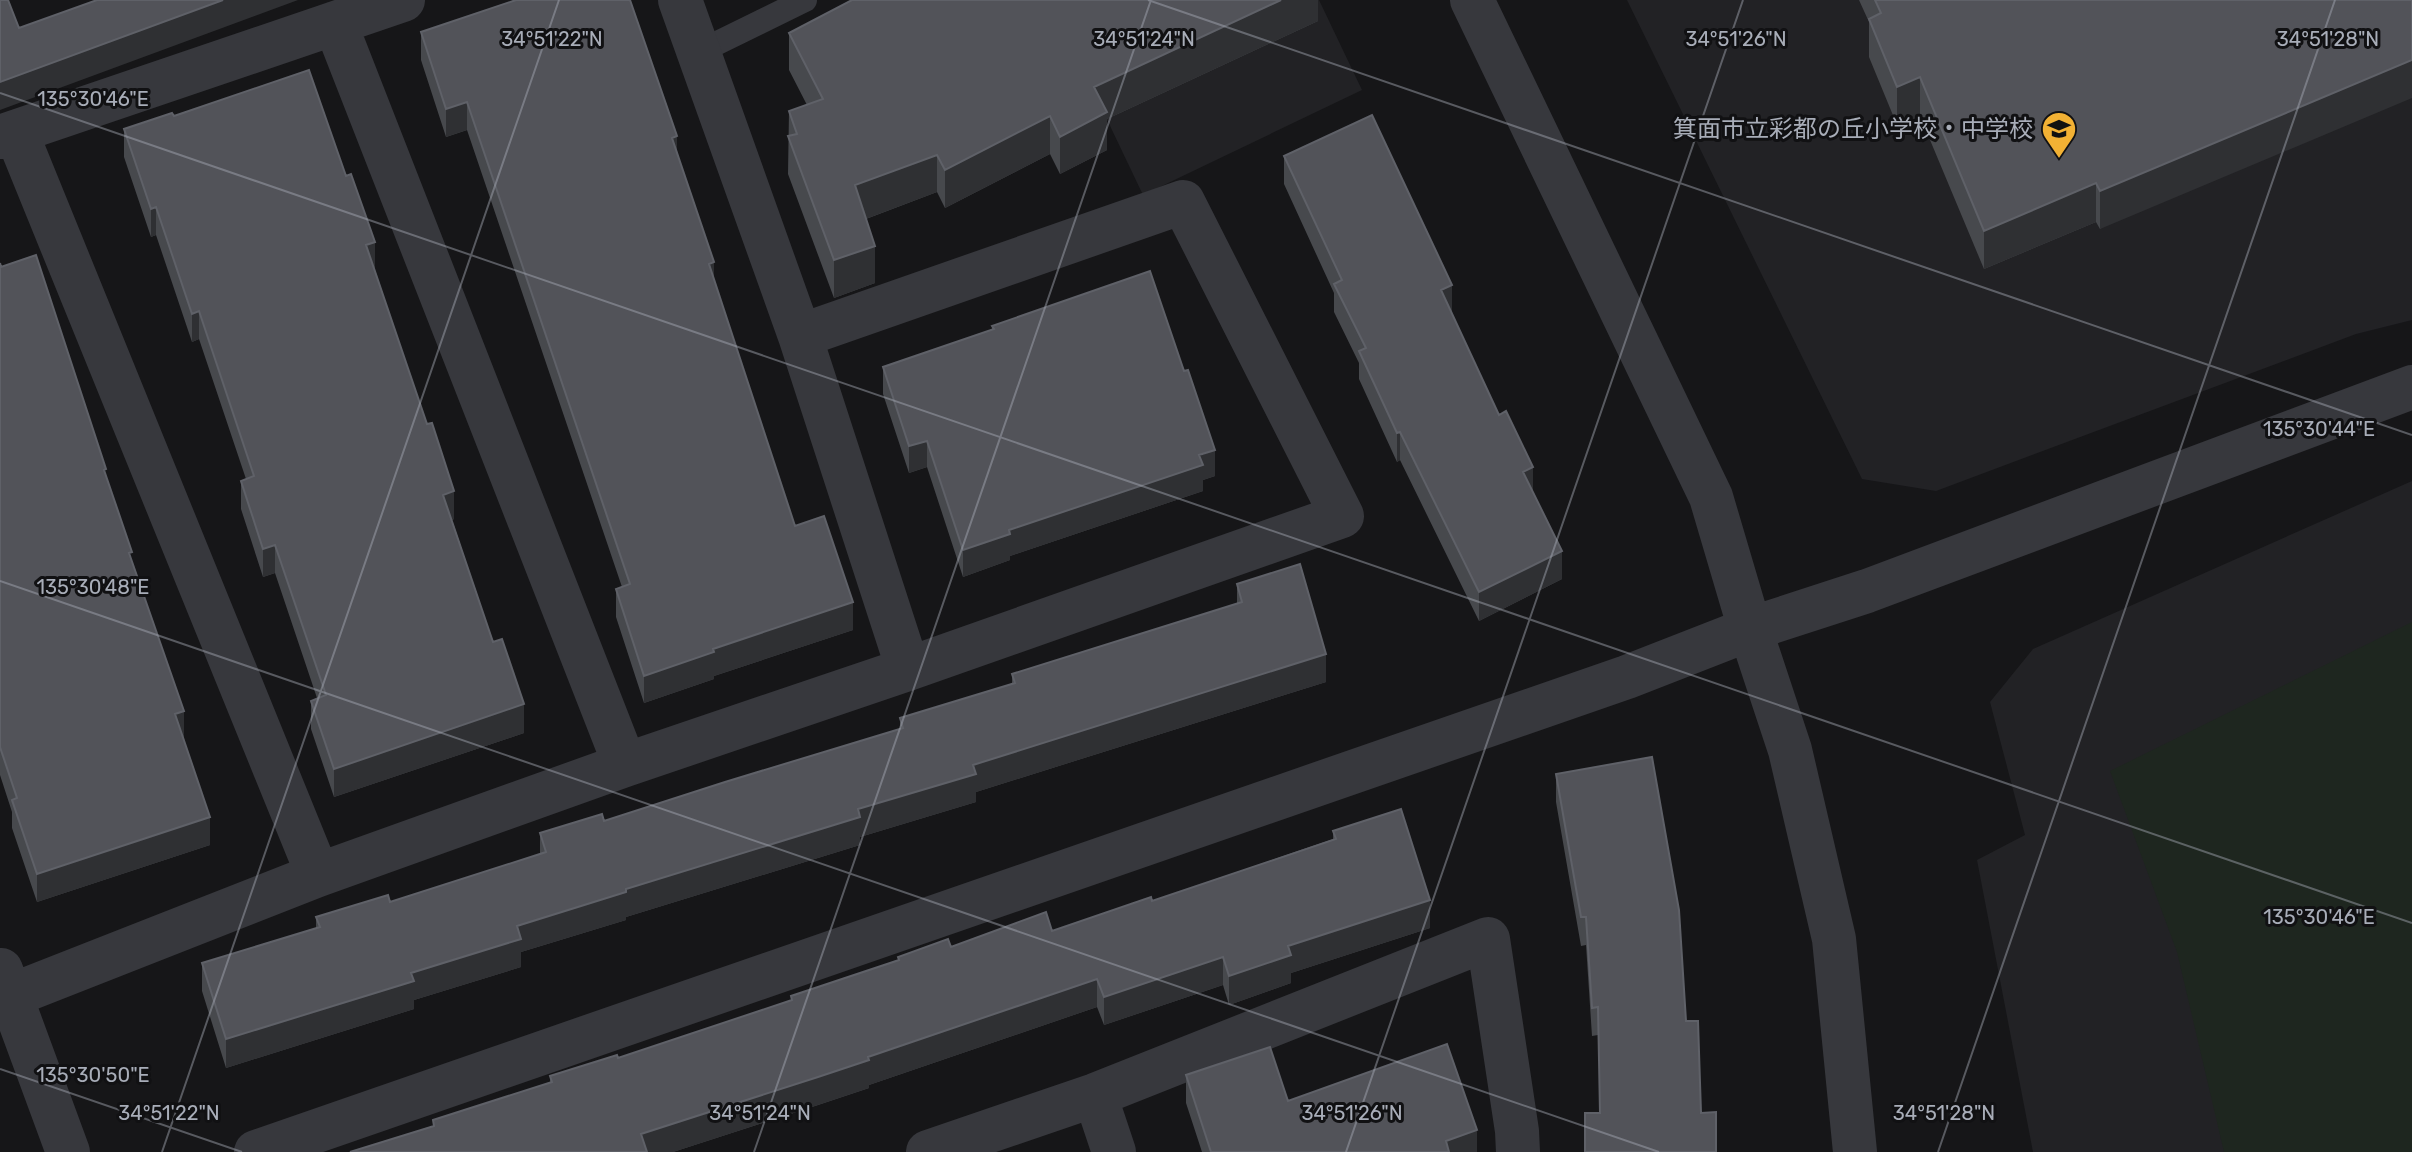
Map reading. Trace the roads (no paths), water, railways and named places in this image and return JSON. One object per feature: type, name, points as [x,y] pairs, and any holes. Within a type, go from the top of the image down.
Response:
[{"type":"street","points":[[318,875],[8,134],[403,0]]},
{"type":"street","points":[[680,0],[800,336],[908,669]]},
{"type":"street","points":[[1472,0],[1711,497],[1790,750],[1834,939],[1855,1152]]},
{"type":"street","points":[[335,23],[625,765]]},
{"type":"street","points":[[68,1152],[4,988],[625,765],[1342,516],[1183,202],[800,336]]},
{"type":"street","points":[[256,1152],[1627,677],[1750,629],[1867,591],[2412,387]]},
{"type":"street","points":[[928,1152],[1095,1095],[1488,939],[1518,1152]]},
{"type":"street","points":[[1095,1095],[1114,1152]]},
{"type":"lane","points":[[699,52],[805,0]]},
{"type":"place","name":"箕面市立彩都の丘小学校・中学校","points":[[2059,160]]}]
